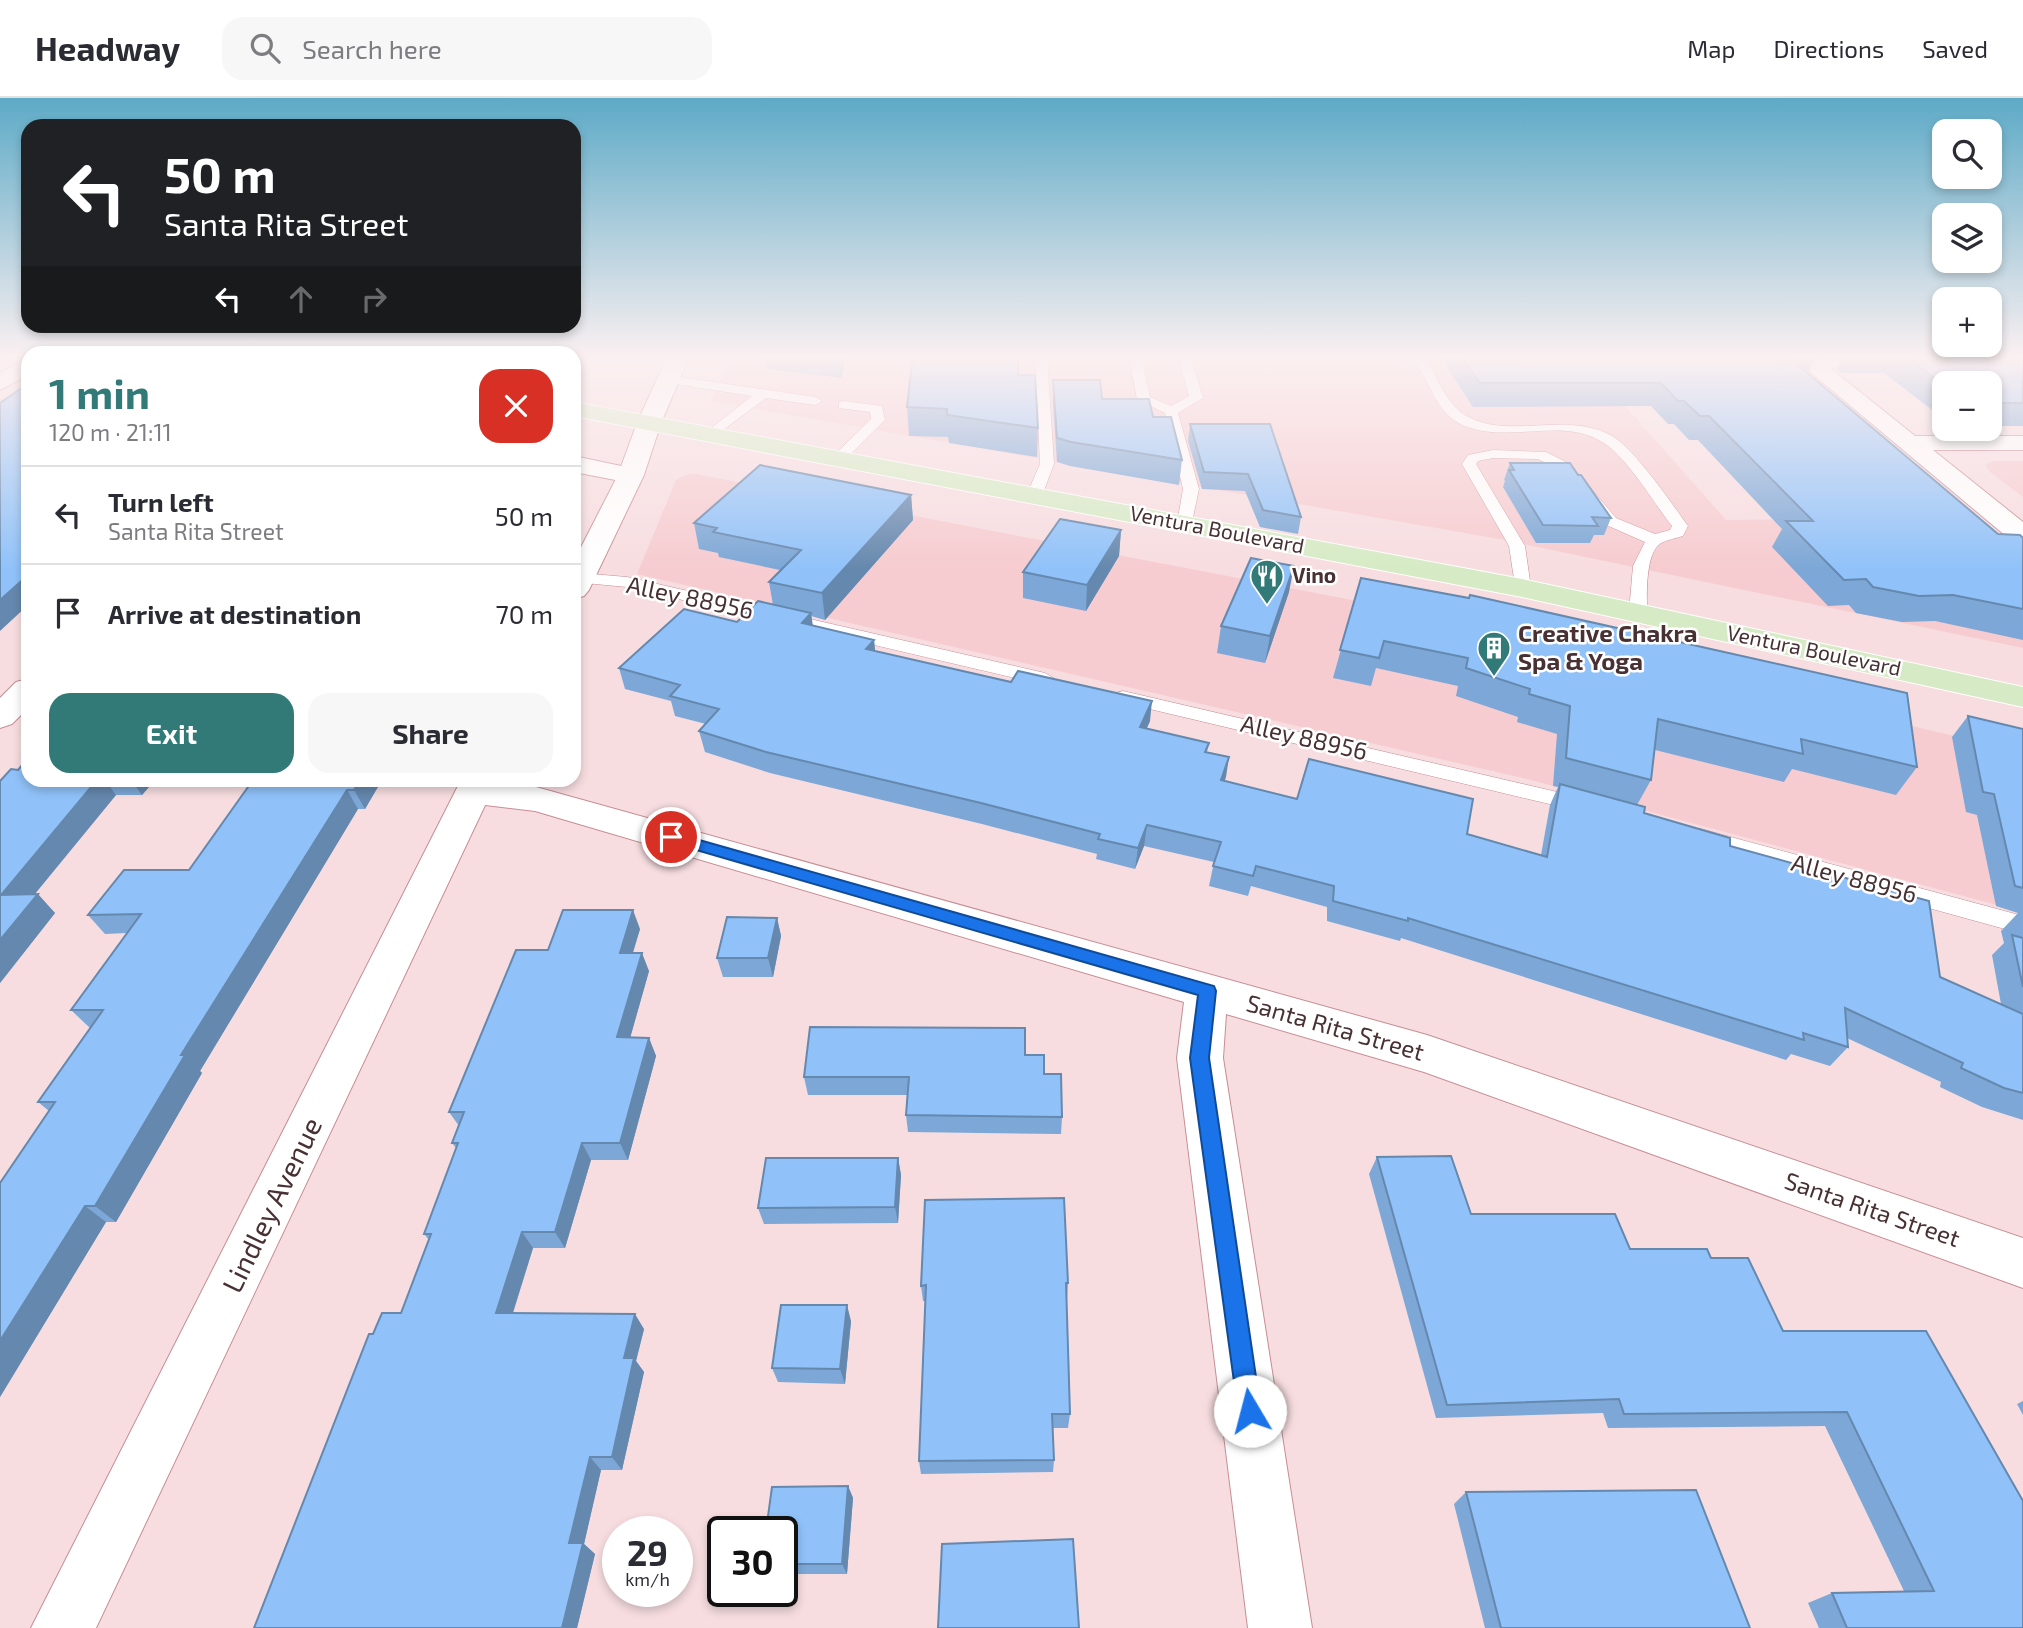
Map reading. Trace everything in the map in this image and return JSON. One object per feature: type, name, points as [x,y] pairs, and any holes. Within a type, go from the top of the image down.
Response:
[{"type":"main road","name":"Ventura Boulevard","points":[[667,426],[1522,588],[2023,697]]},
{"type":"street","points":[[581,576],[631,475],[648,426]]},
{"type":"street","points":[[1888,426],[2023,536]]},
{"type":"street","points":[[1909,443],[2023,443]]},
{"type":"street","points":[[581,465],[631,475]]},
{"type":"street","points":[[0,717],[21,696]]},
{"type":"street","name":"Santa Rita Street","points":[[476,787],[536,799],[1427,1054],[2023,1264]]},
{"type":"street","name":"Lindley Avenue","points":[[63,1628],[476,787]]},
{"type":"street","points":[[1207,991],[1200,1058],[1280,1628]]},
{"type":"lane","points":[[711,435],[722,426]]},
{"type":"lane","points":[[838,460],[871,426]]},
{"type":"lane","points":[[1034,496],[1047,464],[1045,426]]},
{"type":"lane","points":[[1175,426],[1191,489],[1185,523]]},
{"type":"lane","points":[[1486,426],[1591,431],[1611,440],[1679,526],[1677,533],[1654,540],[1642,556],[1639,612]]},
{"type":"lane","points":[[1522,588],[1517,546],[1469,464],[1473,458],[1493,454],[1541,455],[1565,467],[1610,522],[1654,540]]},
{"type":"lane","name":"Alley 88956","points":[[581,584],[627,582],[1071,685]]},
{"type":"lane","name":"Alley 88956","points":[[1098,691],[1596,808]]},
{"type":"lane","name":"Alley 88956","points":[[1676,830],[2023,925]]},
{"type":"shaded area","points":[[856,426],[1643,426],[1726,520],[1956,518],[2023,577],[2023,648],[1499,539]]},
{"type":"shaded area","points":[[1993,461],[2023,461],[2023,497],[1990,472],[1985,465]]},
{"type":"shaded area","points":[[696,474],[1462,621],[2023,752],[2023,912],[1531,780],[637,574],[676,480],[685,475]]},
{"type":"building","points":[[0,426],[21,426],[21,581],[0,600]]},
{"type":"building","points":[[1056,426],[1173,426],[1182,460],[1071,442],[1057,438]]},
{"type":"building","points":[[1191,426],[1271,426],[1301,517],[1263,510],[1248,474],[1204,472]]},
{"type":"building","points":[[1719,426],[1871,426],[1998,534],[2020,535],[2023,538],[2023,609],[1953,595],[1919,596],[1873,587],[1866,579],[1844,580],[1786,521],[1813,521]]},
{"type":"building","points":[[1510,463],[1570,463],[1611,518],[1592,517],[1598,526],[1543,525],[1509,470],[1514,470]]},
{"type":"building","points":[[760,465],[911,495],[822,593],[769,582],[801,550],[713,532],[717,528],[694,523]]},
{"type":"building","points":[[1060,519],[1121,530],[1087,585],[1023,572]]},
{"type":"building","points":[[1251,558],[1294,566],[1270,636],[1221,626]]},
{"type":"building","points":[[1361,578],[1469,598],[1470,595],[1907,693],[1917,767],[1801,739],[1803,754],[1658,719],[1651,780],[1566,758],[1570,706],[1529,694],[1530,689],[1466,668],[1468,658],[1384,641],[1379,658],[1340,650]]},
{"type":"building","points":[[758,601],[811,613],[802,623],[874,640],[866,649],[1011,682],[1018,671],[1152,701],[1140,727],[1209,743],[1205,752],[1229,757],[1221,780],[1297,799],[1309,759],[1473,799],[1467,834],[1547,857],[1560,784],[1645,807],[1644,813],[1730,838],[1730,846],[1929,901],[1940,977],[2023,1014],[2023,1093],[2004,1088],[1961,1068],[1963,1063],[1845,1008],[1848,1047],[1803,1033],[1804,1040],[1408,918],[1408,921],[1333,901],[1334,886],[1256,866],[1253,876],[1213,866],[1221,842],[1147,825],[1138,848],[1098,839],[1100,834],[981,803],[766,752],[699,731],[719,709],[670,696],[680,685],[619,668],[684,609],[737,622]]},
{"type":"building","points":[[1968,716],[2023,729],[2023,888],[2015,886],[1994,794],[1983,792]]},
{"type":"building","points":[[21,766],[21,787],[91,787],[1,895],[38,894],[0,940],[0,781],[11,769],[18,770]]},
{"type":"building","points":[[248,787],[356,787],[354,790],[347,790],[181,1055],[185,1055],[95,1206],[85,1206],[0,1341],[0,1183],[55,1102],[38,1102],[103,1010],[71,1010],[141,914],[88,915],[124,870],[189,870]]},
{"type":"building","points":[[563,910],[633,910],[620,953],[642,953],[617,1037],[649,1038],[620,1143],[582,1143],[555,1232],[522,1232],[496,1313],[635,1314],[624,1358],[634,1358],[612,1457],[590,1457],[569,1543],[583,1543],[562,1628],[254,1628],[369,1334],[373,1334],[382,1313],[401,1313],[431,1234],[424,1234],[458,1143],[452,1143],[464,1112],[449,1112],[516,950],[548,950]]},
{"type":"building","points":[[727,917],[777,918],[768,958],[717,958]]},
{"type":"building","points":[[2012,935],[2023,938],[2023,987]]},
{"type":"building","points":[[810,1027],[1025,1028],[1025,1055],[1044,1055],[1044,1074],[1061,1074],[1062,1117],[906,1115],[909,1077],[804,1077]]},
{"type":"building","points":[[1451,1156],[1471,1214],[1615,1214],[1630,1249],[1707,1249],[1711,1258],[1748,1258],[1783,1331],[1926,1331],[2023,1501],[2023,1628],[1847,1628],[1832,1593],[1934,1591],[1847,1412],[1624,1414],[1619,1399],[1447,1405],[1377,1157]]},
{"type":"building","points":[[766,1158],[898,1158],[895,1207],[758,1208]]},
{"type":"building","points":[[1064,1198],[1070,1414],[1052,1414],[1054,1460],[919,1461],[926,1285],[921,1286],[925,1200]]},
{"type":"building","points":[[781,1305],[847,1305],[840,1369],[772,1368]]},
{"type":"building","points":[[848,1486],[842,1564],[798,1564],[798,1516],[768,1516],[772,1487]]},
{"type":"building","points":[[1696,1490],[1750,1628],[1501,1628],[1466,1492]]},
{"type":"building","points":[[1073,1539],[1079,1628],[938,1628],[942,1544]]},
{"type":"place","name":"Vino","points":[[1267,606]]},
{"type":"place","name":"Creative Chakra Spa & Yoga","points":[[1494,678]]},
{"type":"route","points":[[671,837],[1207,991],[1200,1058],[1250,1411]]}]
